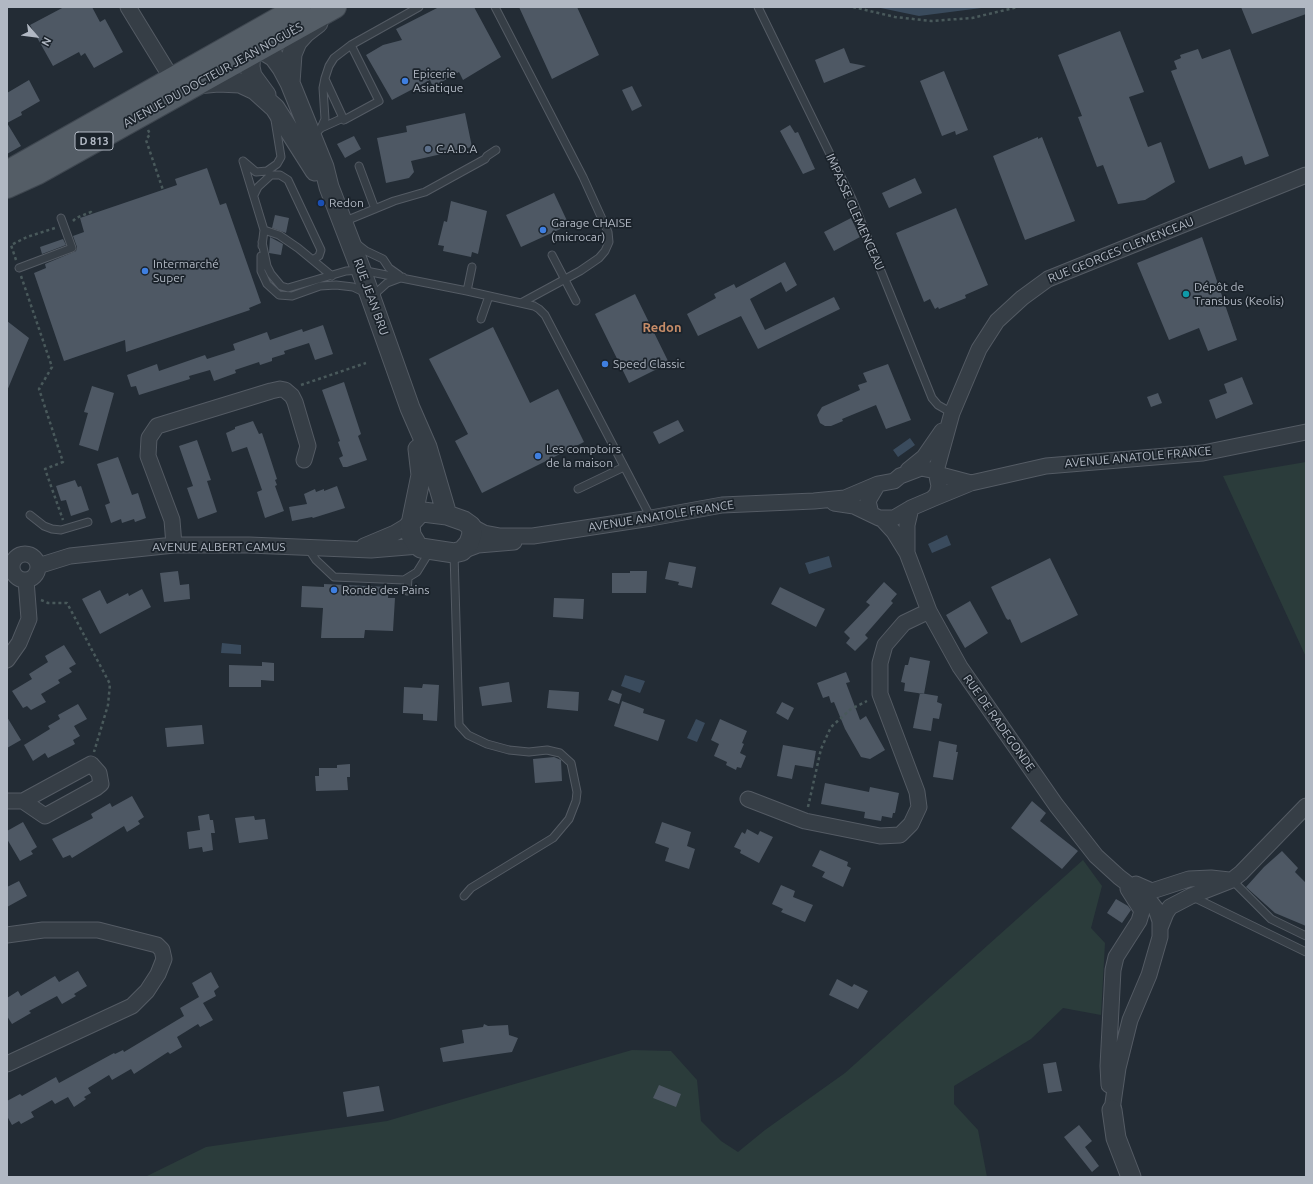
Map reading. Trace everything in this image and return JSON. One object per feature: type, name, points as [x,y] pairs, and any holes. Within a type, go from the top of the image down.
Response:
[{"type":"main road","name":"AVENUE DU DOCTEUR JEAN NOGUÈS","points":[[7,187],[38,173],[183,86],[211,58],[299,7]]},
{"type":"main road","name":"AVENUE DU DOCTEUR JEAN NOGUÈS","points":[[7,172],[254,51],[335,7]]},
{"type":"street","points":[[128,7],[183,86]]},
{"type":"street","points":[[211,58],[254,51],[254,41],[302,7]]},
{"type":"street","name":"RUE JEAN BRU","points":[[290,83],[292,54],[297,42],[305,33],[340,7]]},
{"type":"street","name":"RUE JEAN BRU","points":[[329,187],[311,166],[294,136],[252,76],[254,51],[274,57],[282,68],[316,133],[329,187],[372,300],[410,408],[427,447],[447,515]]},
{"type":"street","name":"RUE JEAN BRU","points":[[183,86],[218,82],[240,83],[255,90],[275,108]]},
{"type":"street","name":"RUE GEORGES CLEMENCEAU","points":[[900,476],[924,457],[935,442],[952,413],[979,349],[997,321],[1022,298],[1048,279],[1306,175]]},
{"type":"street","points":[[174,546],[172,520],[148,456],[149,438],[152,431],[157,426],[271,391],[280,389],[285,390],[292,396],[295,402],[308,446],[304,460]]},
{"type":"street","name":"RUE JEAN BRU","points":[[410,408],[421,465],[421,475],[411,521]]},
{"type":"street","name":"RUE GEORGES CLEMENCEAU","points":[[932,499],[939,491],[937,473],[952,413]]},
{"type":"street","name":"AVENUE ANATOLE FRANCE","points":[[814,501],[847,504],[877,516],[894,518],[911,508],[971,482],[1046,466],[1202,453],[1306,432]]},
{"type":"street","name":"AVENUE ANATOLE FRANCE","points":[[471,526],[484,532],[500,536],[533,536],[651,518],[722,505],[814,501],[845,498],[922,468],[971,482]]},
{"type":"street","points":[[877,516],[868,501],[878,484]]},
{"type":"street","name":"RUE DE RADEGONDE","points":[[907,553],[906,535],[911,508]]},
{"type":"street","points":[[423,512],[447,515],[471,526],[471,538],[458,552],[425,548],[411,535],[411,521],[423,512]]},
{"type":"street","name":"RUE DE RADEGONDE","points":[[877,516],[894,532],[907,553],[929,611],[960,667],[1056,805],[1091,850],[1119,877]]},
{"type":"street","name":"AVENUE ALBERT CAMUS","points":[[353,549],[378,541],[411,521]]},
{"type":"street","name":"AVENUE ANATOLE FRANCE","points":[[458,552],[478,546],[516,542],[533,536]]},
{"type":"street","name":"AVENUE ALBERT CAMUS","points":[[38,566],[70,556],[174,546],[249,545],[353,549],[425,548]]},
{"type":"street","points":[[25,553],[33,556],[38,566],[34,577],[26,580],[16,577],[9,568],[15,558],[25,553]]},
{"type":"street","points":[[7,660],[27,628],[29,619],[29,596],[26,580]]},
{"type":"street","points":[[748,799],[805,820],[880,836],[900,835],[911,824],[919,807],[917,792],[880,694],[880,663],[885,645],[904,623],[929,611]]},
{"type":"street","points":[[7,801],[23,801],[91,764],[98,773],[101,784],[45,816],[23,801]]},
{"type":"street","points":[[1160,928],[1170,907],[1191,896],[1232,880],[1241,873],[1306,806]]},
{"type":"street","points":[[1119,877],[1152,891],[1189,878],[1232,880]]},
{"type":"street","points":[[1112,1110],[1118,1068],[1130,1020],[1149,975],[1159,944],[1160,928],[1156,909],[1149,900],[1119,877]]},
{"type":"street","points":[[1119,877],[1142,911],[1139,921],[1116,957],[1112,970],[1108,1066],[1116,1138],[1131,1177]]},
{"type":"street","points":[[7,935],[43,930],[98,930],[157,945],[162,950],[164,959],[158,974],[147,991],[132,1006],[7,1064]]},
{"type":"lane","points":[[316,133],[324,119],[323,88],[329,66],[334,58],[351,45],[419,7]]},
{"type":"lane","points":[[495,7],[583,177],[608,232],[609,242],[605,251],[599,258],[580,271],[521,303]]},
{"type":"lane","name":"IMPASSE CLEMENCEAU","points":[[758,7],[852,199],[932,398],[938,405],[952,413]]},
{"type":"lane","points":[[316,133],[343,118],[344,120],[379,100],[351,45]]},
{"type":"lane","points":[[325,78],[343,118]]},
{"type":"lane","points":[[275,108],[280,157],[277,164],[267,171],[256,172],[243,161],[264,230],[261,271],[267,284],[279,295],[292,296],[320,286],[336,285],[353,287],[372,300],[377,292],[387,283],[403,277]]},
{"type":"lane","points":[[403,277],[389,268],[383,259],[366,252],[346,231],[375,209],[425,192],[485,159],[496,150]]},
{"type":"lane","points":[[359,166],[375,209]]},
{"type":"lane","points":[[254,195],[258,187],[271,175],[280,175],[288,180],[321,250],[319,256],[314,259]]},
{"type":"lane","points":[[19,268],[72,248],[61,218]]},
{"type":"lane","points":[[264,230],[279,235],[314,259],[332,276]]},
{"type":"lane","points":[[262,242],[267,266],[275,280],[281,286],[288,288],[346,272],[361,270],[467,290],[534,306],[545,315],[651,518]]},
{"type":"lane","points":[[552,255],[576,301]]},
{"type":"lane","points":[[467,290],[472,267]]},
{"type":"lane","points":[[481,319],[489,296]]},
{"type":"lane","points":[[578,489],[624,467]]},
{"type":"lane","points":[[30,515],[44,526],[52,529],[61,530],[88,522]]},
{"type":"lane","points":[[308,548],[316,560],[334,577],[404,580],[417,572],[425,548]]},
{"type":"lane","points":[[458,552],[459,725],[468,735],[487,744],[509,750],[529,752],[548,750],[560,753],[571,763],[577,792],[573,812],[554,838],[471,888],[464,896]]},
{"type":"lane","points":[[407,591],[408,578]]},
{"type":"lane","points":[[1232,880],[1271,918],[1306,936]]},
{"type":"lane","points":[[1191,896],[1306,952]]},
{"type":"path","points":[[853,7],[895,17],[931,21],[972,18],[1018,7]]},
{"type":"path","points":[[150,134],[146,140],[163,190]]},
{"type":"path","points":[[11,245],[52,367],[38,389],[64,462],[45,469]]},
{"type":"path","points":[[285,390],[366,363]]},
{"type":"path","points":[[29,596],[48,603],[67,603],[110,684],[108,705],[91,764]]},
{"type":"path","points":[[805,820],[821,749],[831,727],[851,709],[880,694]]},
{"type":"shaded area","points":[[1306,462],[1306,657],[1223,476]]},
{"type":"shaded area","points":[[1083,860],[1102,886],[1091,928],[1105,943],[1101,1015],[1063,1008],[1031,1039],[954,1086],[954,1104],[978,1130],[987,1177],[145,1177],[206,1147],[387,1121],[632,1050],[671,1051],[697,1080],[701,1121],[721,1141],[738,1152],[765,1130],[845,1073]]},
{"type":"water","points":[[876,7],[989,7],[919,16]]},
{"type":"water","points":[[910,438],[915,445],[898,457],[893,450]]},
{"type":"water","points":[[947,535],[951,545],[932,553],[928,544]]},
{"type":"water","points":[[829,556],[832,567],[809,574],[805,563]]},
{"type":"water","points":[[222,643],[241,645],[241,654],[221,653]]},
{"type":"water","points":[[625,675],[645,681],[640,693],[621,686]]},
{"type":"water","points":[[696,719],[705,723],[697,742],[687,738]]},
{"type":"building","points":[[64,7],[92,7],[100,22],[105,19],[123,52],[94,68],[85,53],[81,56],[79,52],[53,66],[30,25]]},
{"type":"building","points":[[439,7],[474,7],[501,57],[463,80],[459,72],[433,87],[430,80],[392,100],[366,55],[383,45],[402,40],[396,29]]},
{"type":"building","points":[[519,7],[577,7],[599,55],[552,79]]},
{"type":"building","points":[[1241,7],[1306,7],[1306,14],[1252,34]]},
{"type":"building","points":[[1120,31],[1144,92],[1129,97],[1148,147],[1161,142],[1175,182],[1145,200],[1118,204],[1103,165],[1097,167],[1078,117],[1082,116],[1058,55]]},
{"type":"building","points":[[844,48],[850,63],[866,66],[824,83],[815,60]]},
{"type":"building","points":[[1198,49],[1202,59],[1230,49],[1269,156],[1245,165],[1242,156],[1209,169],[1171,71],[1177,69],[1174,61],[1181,58],[1180,55]]},
{"type":"building","points":[[944,71],[968,130],[956,135],[955,131],[942,136],[920,81]]},
{"type":"building","points":[[29,80],[40,101],[21,112],[22,115],[7,123],[7,93]]},
{"type":"building","points":[[632,86],[642,106],[632,111],[622,90]]},
{"type":"building","name":"C.A.D.A","points":[[465,113],[472,147],[411,161],[414,172],[409,178],[386,183],[377,138],[407,132],[406,126]]},
{"type":"building","points":[[7,123],[21,146],[7,154]]},
{"type":"building","points":[[790,125],[795,133],[798,132],[815,169],[803,174],[780,131]]},
{"type":"building","points":[[354,136],[361,149],[345,158],[337,144]]},
{"type":"building","points":[[1038,137],[1038,139],[1042,137],[1075,221],[1025,240],[993,156]]},
{"type":"building","name":"Intermarché Super","points":[[207,168],[220,205],[226,203],[261,303],[249,308],[250,310],[126,352],[125,340],[64,361],[34,273],[46,268],[45,264],[76,251],[77,247],[73,236],[84,232],[80,218],[177,185],[175,179]]},
{"type":"building","points":[[915,178],[922,193],[889,208],[882,193]]},
{"type":"building","points":[[554,193],[569,225],[521,247],[506,215]]},
{"type":"building","points":[[451,201],[487,211],[478,254],[472,252],[471,257],[443,251],[444,246],[438,245],[444,221],[447,222]]},
{"type":"building","points":[[956,208],[988,285],[965,295],[966,298],[939,309],[938,307],[935,309],[930,299],[924,302],[896,233]]},
{"type":"building","points":[[275,215],[289,218],[286,233],[272,228]]},
{"type":"building","points":[[851,218],[860,237],[834,251],[824,232]]},
{"type":"building","points":[[270,237],[283,244],[281,255],[269,253]]},
{"type":"building","name":"Dépôt de Transbus (Keolis)","points":[[1202,237],[1237,340],[1208,351],[1199,328],[1169,340],[1137,263]]},
{"type":"building","points":[[63,239],[66,245],[42,254],[40,247]]},
{"type":"building","points":[[785,262],[797,285],[786,292],[781,282],[750,299],[765,330],[834,297],[840,309],[758,349],[741,316],[698,336],[687,314],[716,298],[714,294],[734,284],[736,288]]},
{"type":"building","points":[[635,294],[669,363],[629,383],[595,314]]},
{"type":"building","points":[[7,321],[29,338],[7,391]]},
{"type":"building","points":[[323,325],[333,354],[315,360],[309,343],[284,351],[285,354],[272,358],[272,361],[260,365],[259,362],[235,370],[236,373],[214,381],[210,370],[189,376],[190,379],[139,395],[136,386],[131,387],[127,375],[157,364],[159,371],[205,355],[207,359],[235,350],[233,344],[267,332],[270,340],[302,329],[303,332]]},
{"type":"building","points":[[493,327],[530,403],[558,389],[584,442],[482,493],[455,441],[468,434],[429,359]]},
{"type":"building","points":[[888,364],[911,420],[886,429],[876,405],[842,419],[843,421],[831,426],[825,426],[820,423],[817,415],[822,407],[860,390],[858,385],[867,382],[863,373]]},
{"type":"building","points":[[1242,377],[1253,404],[1216,419],[1209,400],[1227,393],[1224,384]]},
{"type":"building","points":[[344,382],[361,434],[358,436],[367,460],[347,467],[343,467],[339,458],[343,456],[338,442],[340,441],[322,390]]},
{"type":"building","points":[[92,386],[114,393],[98,451],[79,445],[88,413],[84,412]]},
{"type":"building","points":[[1158,393],[1162,403],[1151,407],[1147,397]]},
{"type":"building","points":[[678,420],[684,431],[659,444],[653,432]]},
{"type":"building","points":[[253,421],[259,434],[262,433],[277,479],[275,480],[277,485],[275,486],[284,511],[265,518],[257,492],[262,490],[247,447],[232,452],[226,433],[235,429],[235,427]]},
{"type":"building","points":[[197,440],[211,480],[207,481],[217,512],[198,519],[187,488],[193,486],[179,446]]},
{"type":"building","points":[[118,457],[132,495],[138,493],[146,518],[135,522],[134,519],[122,523],[121,519],[111,523],[105,505],[110,503],[97,464]]},
{"type":"building","points":[[75,480],[78,487],[81,486],[89,510],[71,516],[66,500],[61,501],[56,486]]},
{"type":"building","points":[[337,486],[345,508],[313,518],[292,521],[289,507],[307,504],[304,494],[315,489],[316,492],[324,489],[324,491]]},
{"type":"building","points":[[1050,558],[1078,615],[1021,643],[1010,619],[1008,620],[1006,618],[991,587]]},
{"type":"building","points":[[669,562],[696,567],[692,588],[678,585],[679,582],[665,579]]},
{"type":"building","points":[[178,571],[180,585],[189,584],[190,599],[164,602],[160,573]]},
{"type":"building","points":[[630,571],[647,571],[646,593],[612,593],[612,573],[630,573]]},
{"type":"building","points":[[884,582],[897,594],[891,601],[893,603],[865,635],[868,638],[855,651],[846,643],[850,638],[844,632],[870,605],[866,602]]},
{"type":"building","points":[[324,584],[388,587],[388,598],[395,598],[393,631],[365,630],[364,638],[321,638],[323,608],[301,607],[302,586],[324,587]]},
{"type":"building","points":[[780,587],[825,609],[816,627],[771,604]]},
{"type":"building","points":[[142,589],[151,607],[100,634],[82,599],[100,590],[107,604],[128,593],[129,596]]},
{"type":"building","points":[[554,598],[584,599],[583,619],[553,617]]},
{"type":"building","points":[[970,601],[988,633],[965,648],[946,615]]},
{"type":"building","points":[[64,645],[76,664],[69,668],[72,672],[58,680],[60,683],[41,694],[46,702],[31,710],[27,706],[23,708],[12,691],[32,679],[29,674],[48,662],[45,656]]},
{"type":"building","points":[[910,657],[930,661],[924,694],[904,691],[905,683],[901,682],[905,665],[908,665]]},
{"type":"building","points":[[262,662],[274,663],[274,681],[261,680],[261,687],[229,687],[229,665],[262,666]]},
{"type":"building","points":[[846,672],[850,682],[846,683],[860,720],[866,716],[885,750],[870,759],[861,757],[845,729],[834,702],[831,703],[829,696],[823,698],[817,683]]},
{"type":"building","points":[[509,682],[512,702],[482,706],[479,687]]},
{"type":"building","points":[[423,684],[439,685],[437,721],[423,720],[423,714],[403,713],[404,687],[422,688]]},
{"type":"building","points":[[549,690],[579,692],[578,711],[547,708]]},
{"type":"building","points":[[612,690],[622,694],[619,704],[608,700]]},
{"type":"building","points":[[920,693],[938,696],[937,702],[942,704],[939,719],[933,718],[931,731],[913,728]]},
{"type":"building","points":[[622,701],[644,709],[643,713],[665,720],[658,741],[614,726]]},
{"type":"building","points":[[782,702],[794,708],[788,720],[776,713]]},
{"type":"building","points":[[78,704],[87,719],[74,726],[80,736],[73,740],[75,744],[48,758],[45,753],[33,761],[24,745],[50,729],[48,726],[60,719],[58,715]]},
{"type":"building","points":[[7,717],[21,740],[7,748]]},
{"type":"building","points":[[720,719],[747,731],[740,753],[746,756],[741,768],[737,767],[736,770],[726,765],[727,762],[714,756],[719,744],[711,740]]},
{"type":"building","points":[[202,725],[204,744],[167,747],[165,728]]},
{"type":"building","points":[[939,741],[957,745],[956,752],[958,752],[953,780],[933,777]]},
{"type":"building","points":[[783,745],[816,751],[813,768],[795,765],[792,779],[777,776]]},
{"type":"building","points":[[554,757],[561,760],[562,781],[535,783],[533,759]]},
{"type":"building","points":[[350,764],[350,777],[347,777],[348,790],[316,791],[315,776],[319,776],[319,768],[337,768],[337,765]]},
{"type":"building","points":[[825,783],[869,792],[870,787],[899,793],[895,813],[893,813],[892,818],[882,816],[881,821],[864,818],[865,812],[821,804]]},
{"type":"building","points":[[132,796],[144,817],[138,821],[140,824],[127,832],[124,826],[72,858],[70,855],[63,858],[52,839],[93,818],[91,814],[110,803],[112,807]]},
{"type":"building","points":[[1032,801],[1046,813],[1040,821],[1078,851],[1062,869],[1011,828]]},
{"type":"building","points":[[209,814],[210,820],[213,820],[215,833],[211,833],[213,850],[203,852],[202,847],[189,849],[187,832],[200,830],[198,816]]},
{"type":"building","points":[[254,816],[255,820],[265,819],[268,839],[239,843],[235,818]]},
{"type":"building","points":[[23,822],[37,847],[31,851],[33,854],[20,861],[7,839],[7,831]]},
{"type":"building","points":[[662,822],[691,832],[687,846],[695,849],[689,869],[665,861],[669,848],[655,843]]},
{"type":"building","points":[[747,829],[758,835],[760,831],[773,837],[759,863],[740,853],[741,850],[734,847],[742,832],[745,834]]},
{"type":"building","points":[[820,850],[848,862],[847,866],[851,868],[843,887],[822,877],[825,872],[812,866]]},
{"type":"building","points":[[1282,851],[1298,868],[1295,872],[1306,883],[1306,926],[1275,913],[1246,887],[1264,867]]},
{"type":"building","points":[[19,881],[27,896],[7,907],[7,887]]},
{"type":"building","points":[[781,885],[795,891],[793,897],[813,905],[805,922],[781,912],[783,909],[772,904]]},
{"type":"building","points":[[1116,899],[1128,906],[1131,910],[1122,923],[1107,913]]},
{"type":"building","points":[[78,971],[87,986],[74,994],[76,996],[62,1004],[57,996],[29,1011],[31,1013],[12,1024],[7,1016],[7,998],[18,991],[21,996],[55,976],[59,982]]},
{"type":"building","points":[[211,972],[219,987],[214,991],[216,996],[203,1003],[213,1020],[200,1027],[198,1024],[177,1037],[182,1047],[170,1054],[168,1052],[134,1074],[131,1069],[112,1080],[109,1075],[88,1088],[91,1093],[84,1097],[86,1099],[74,1107],[68,1097],[55,1104],[52,1100],[31,1112],[34,1117],[21,1124],[19,1121],[12,1125],[7,1116],[7,1101],[20,1094],[22,1096],[56,1077],[59,1083],[114,1053],[115,1054],[123,1050],[124,1052],[184,1016],[180,1008],[199,997],[192,983]]},
{"type":"building","points":[[837,979],[852,987],[854,984],[868,991],[858,1009],[829,995]]},
{"type":"building","points":[[484,1024],[488,1026],[508,1025],[509,1035],[518,1038],[512,1052],[443,1062],[440,1048],[464,1043],[462,1030],[483,1027]]},
{"type":"building","points":[[1056,1062],[1062,1091],[1048,1093],[1043,1064]]},
{"type":"building","points":[[659,1085],[681,1094],[676,1107],[653,1098]]},
{"type":"building","points":[[379,1086],[384,1111],[347,1117],[343,1092]]},
{"type":"building","points":[[1079,1125],[1092,1141],[1085,1147],[1099,1166],[1092,1172],[1064,1137]]},
{"type":"place","name":"Epicerie Asiatique","points":[[405,81]]},
{"type":"place","name":"C.A.D.A","points":[[428,149]]},
{"type":"place","name":"Redon","points":[[321,203]]},
{"type":"place","name":"Garage CHAISE (microcar)","points":[[543,230]]},
{"type":"place","name":"Intermarché Super","points":[[145,271]]},
{"type":"place","name":"Dépôt de Transbus (Keolis)","points":[[1186,294]]},
{"type":"place","name":"Speed Classic","points":[[605,364]]},
{"type":"place","name":"Les comptoirs de la maison","points":[[538,456]]},
{"type":"place","name":"Ronde des Pains","points":[[334,590]]},
{"type":"district","name":"Redon","points":[[662,328]]}]
